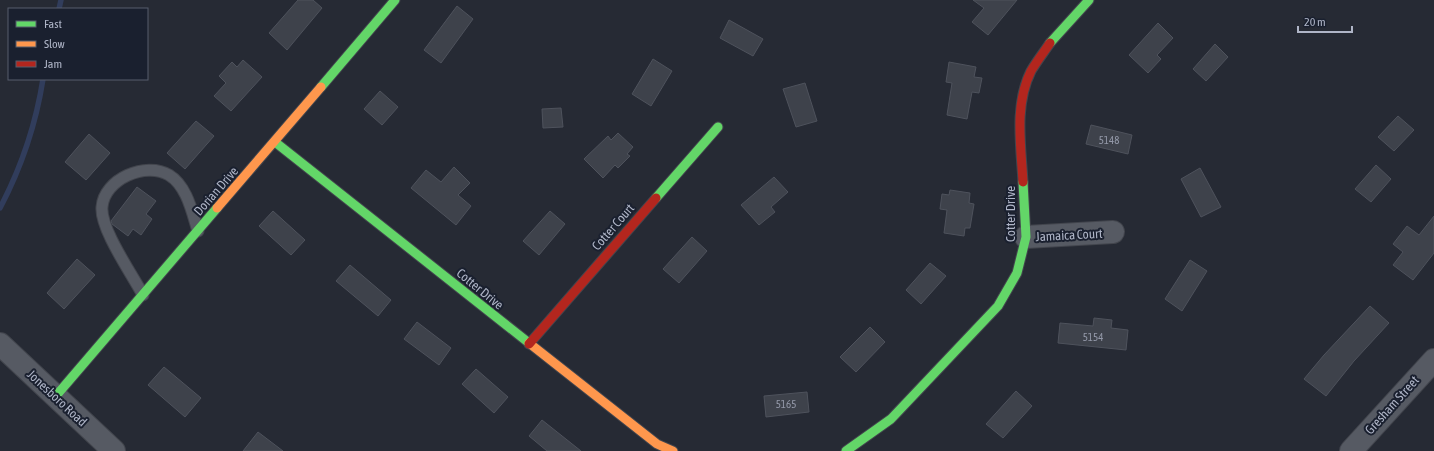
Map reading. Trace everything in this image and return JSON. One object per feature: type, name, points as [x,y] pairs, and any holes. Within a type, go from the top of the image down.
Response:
[{"type":"street","name":"Dorian Drive","points":[[55,397],[275,142],[395,0]]},
{"type":"street","name":"Cotter Drive","points":[[846,451],[891,419],[998,306],[1017,273],[1026,237],[1020,122],[1022,98],[1031,72],[1050,43],[1089,0]]},
{"type":"street","name":"Cotter Court","points":[[529,344],[718,127]]},
{"type":"street","name":"Cotter Drive","points":[[275,142],[657,444],[673,451]]},
{"type":"street","name":"Jamaica Court","points":[[1026,237],[1113,232]]},
{"type":"street","name":"Jonesboro Road","points":[[0,344],[114,451]]},
{"type":"street","name":"Gresham Street","points":[[1351,451],[1434,360]]},
{"type":"lane","points":[[143,295],[104,223],[102,207],[104,197],[115,184],[128,175],[141,171],[154,170],[169,175],[183,190],[198,231]]},
{"type":"building","points":[[298,0],[313,0],[322,8],[287,50],[269,33]]},
{"type":"building","points":[[973,0],[1017,0],[988,35],[972,22],[984,8]]},
{"type":"building","points":[[457,6],[473,19],[441,63],[424,50]]},
{"type":"building","points":[[729,20],[763,39],[753,56],[720,38]]},
{"type":"building","points":[[1158,23],[1173,38],[1157,55],[1161,59],[1148,73],[1129,55]]},
{"type":"building","points":[[1215,44],[1228,57],[1206,81],[1193,69]]},
{"type":"building","points":[[653,59],[672,71],[651,106],[632,94]]},
{"type":"building","points":[[243,60],[262,77],[231,111],[214,96],[226,83],[219,76],[232,62],[237,67]]},
{"type":"building","points":[[949,62],[976,67],[974,77],[982,78],[979,93],[972,92],[967,119],[947,115],[952,83],[946,82]]},
{"type":"building","points":[[805,83],[817,121],[796,127],[783,89]]},
{"type":"building","points":[[380,91],[398,107],[382,125],[364,109]]},
{"type":"building","points":[[561,108],[563,127],[543,128],[542,109]]},
{"type":"building","points":[[1398,116],[1414,130],[1394,151],[1378,137]]},
{"type":"building","points":[[196,121],[214,136],[185,169],[167,153]]},
{"type":"building","points":[[1091,125],[1132,135],[1128,154],[1086,144]]},
{"type":"building","points":[[618,133],[633,147],[627,154],[630,156],[618,168],[615,165],[603,178],[584,159],[608,136],[611,140]]},
{"type":"building","points":[[89,134],[110,153],[86,180],[65,162]]},
{"type":"building","points":[[1376,165],[1391,179],[1371,202],[1355,189]]},
{"type":"building","points":[[454,167],[470,183],[458,195],[471,206],[456,225],[411,188],[426,170],[441,182]]},
{"type":"building","points":[[1200,168],[1221,207],[1201,217],[1181,179]]},
{"type":"building","points":[[774,177],[788,192],[771,207],[775,212],[759,225],[741,205]]},
{"type":"building","points":[[137,187],[156,201],[146,214],[152,219],[141,235],[133,229],[128,236],[112,224],[111,221]]},
{"type":"building","points":[[950,190],[970,193],[969,203],[974,204],[970,228],[965,228],[964,236],[944,233],[947,210],[940,209],[942,194],[949,195]]},
{"type":"building","points":[[273,211],[305,240],[291,255],[259,226]]},
{"type":"building","points":[[550,211],[565,224],[539,255],[523,241]]},
{"type":"building","points":[[1434,216],[1434,253],[1413,280],[1393,265],[1403,252],[1393,244],[1407,226],[1419,235]]},
{"type":"building","points":[[692,237],[707,251],[679,283],[663,269]]},
{"type":"building","points":[[77,259],[95,275],[64,309],[47,293]]},
{"type":"building","points":[[1190,260],[1207,271],[1182,311],[1165,299]]},
{"type":"building","points":[[930,263],[946,276],[921,304],[906,290]]},
{"type":"building","points":[[350,265],[391,300],[378,316],[336,281]]},
{"type":"building","points":[[1370,306],[1389,323],[1354,361],[1326,396],[1304,379],[1324,355]]},
{"type":"building","points":[[1094,318],[1112,320],[1111,328],[1128,330],[1126,350],[1058,343],[1060,323],[1093,326]]},
{"type":"building","points":[[417,322],[451,348],[439,365],[404,339]]},
{"type":"building","points":[[870,327],[885,342],[856,372],[840,357]]},
{"type":"building","points":[[164,367],[201,398],[185,417],[148,385]]},
{"type":"building","points":[[476,369],[508,397],[494,413],[462,384]]},
{"type":"building","points":[[1016,391],[1032,406],[1003,438],[986,424]]},
{"type":"building","points":[[807,392],[809,412],[766,417],[764,396]]},
{"type":"building","points":[[542,420],[581,451],[547,451],[529,436]]},
{"type":"building","points":[[258,432],[283,451],[243,451]]},
{"type":"waterway","points":[[59,8],[61,0]]},
{"type":"waterway","points":[[0,208],[15,177],[27,145],[43,80]]},
{"type":"traffic: fast","points":[[321,87],[395,0]]},
{"type":"traffic: fast","points":[[1050,43],[1089,0]]},
{"type":"traffic: fast","points":[[656,198],[718,127]]},
{"type":"traffic: fast","points":[[275,142],[529,343]]},
{"type":"traffic: fast","points":[[846,451],[891,419],[998,306],[1017,273],[1026,237],[1023,182]]},
{"type":"traffic: fast","points":[[55,397],[217,208]]},
{"type":"traffic: slow","points":[[217,208],[321,87]]},
{"type":"traffic: slow","points":[[529,343],[657,444],[673,451]]},
{"type":"traffic: jam","points":[[1023,182],[1020,140],[1020,112],[1022,98],[1031,71],[1050,43]]},
{"type":"traffic: jam","points":[[529,344],[656,198]]}]
